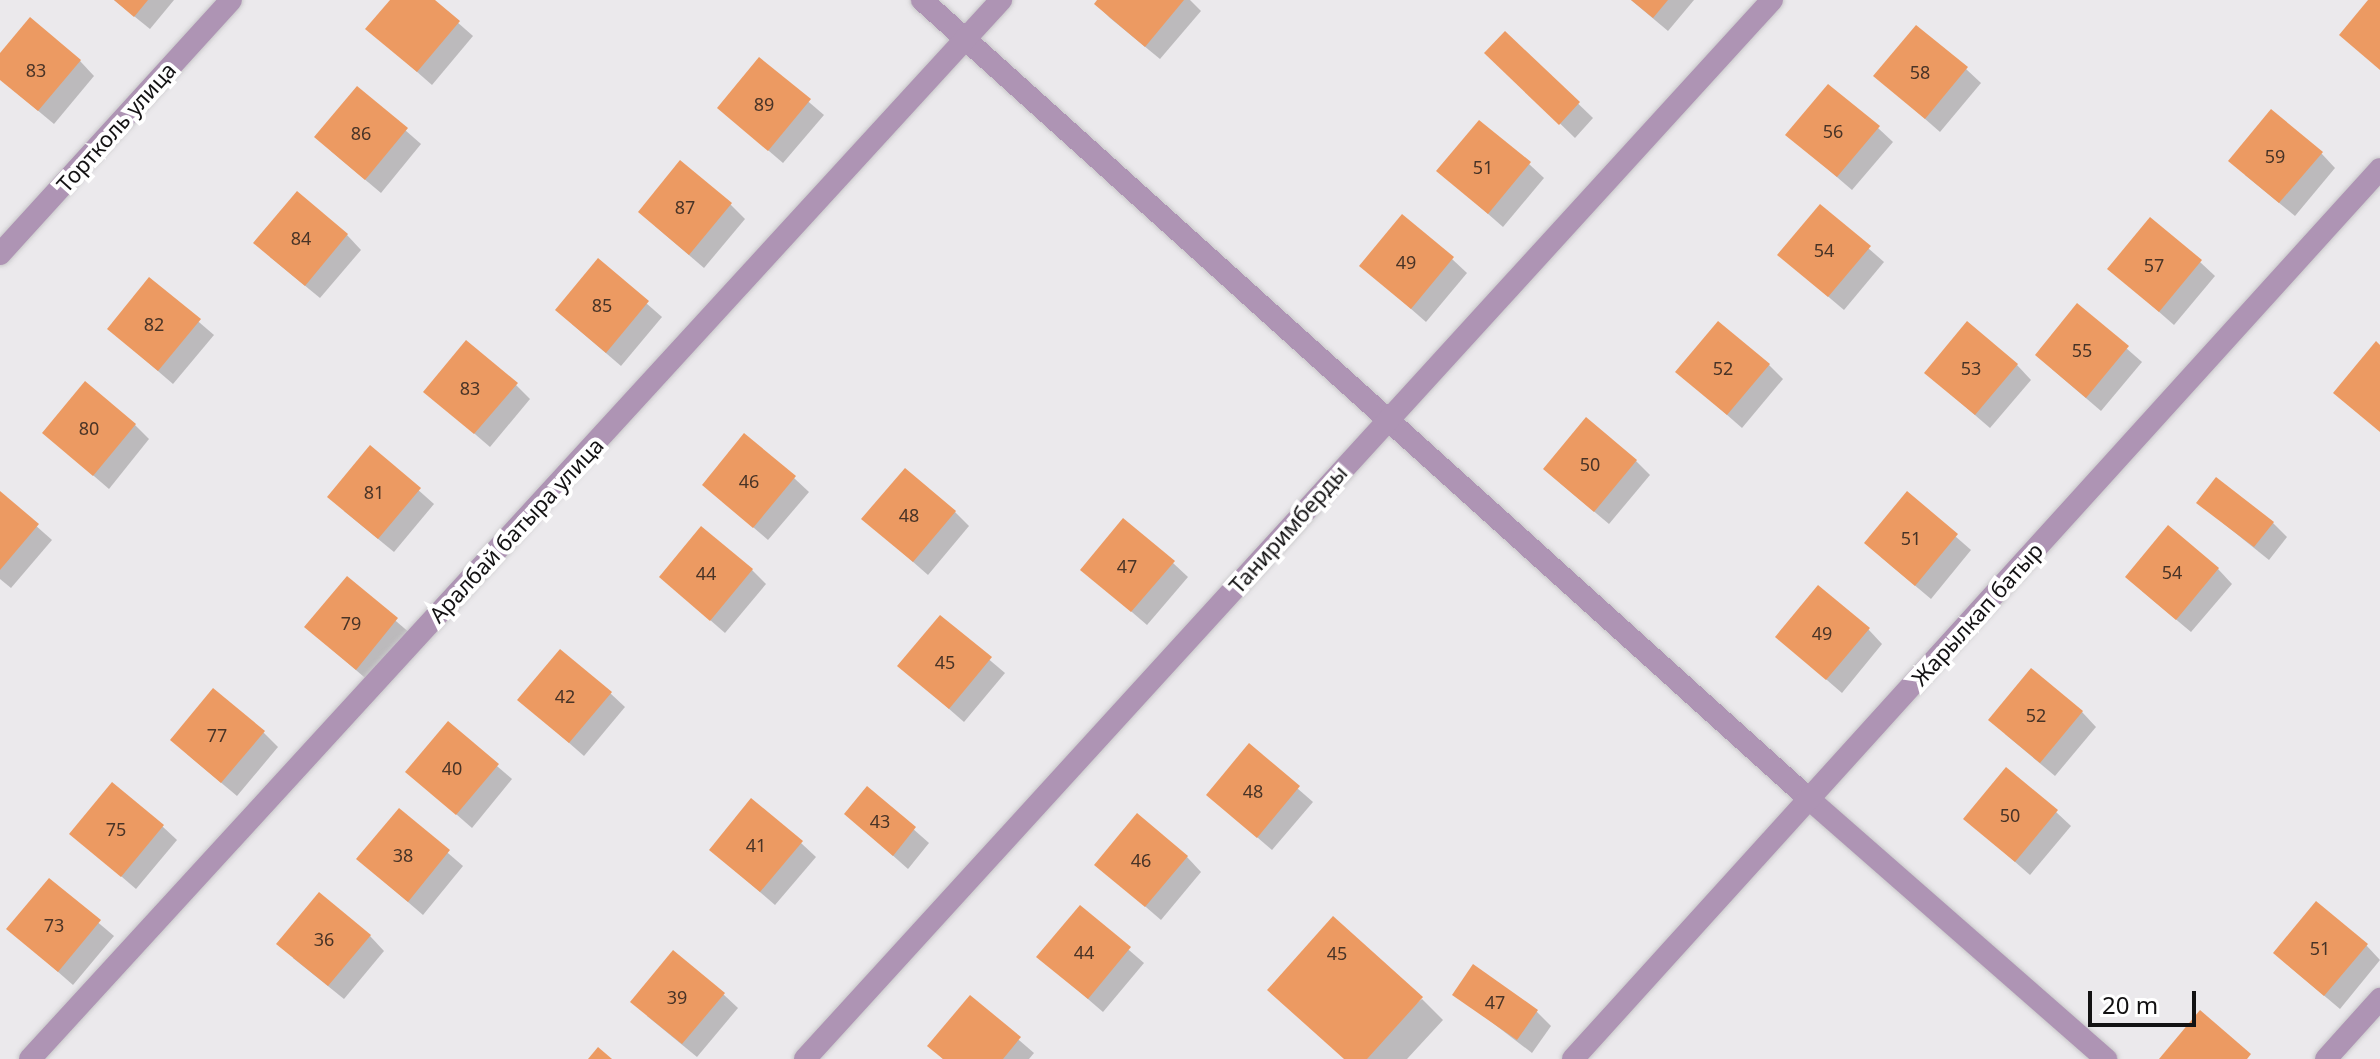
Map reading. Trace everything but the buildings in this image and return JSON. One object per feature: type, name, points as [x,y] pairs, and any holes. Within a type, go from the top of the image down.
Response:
[{"type":"street","name":"Тортколь улица","points":[[0,254],[231,0]]},
{"type":"street","points":[[922,0],[1809,799],[2106,1059]]},
{"type":"street","name":"Аралбай батыра улица","points":[[30,1059],[1001,0]]},
{"type":"street","name":"Таниримберды","points":[[805,1059],[1772,0]]},
{"type":"street","name":"Жарылкап батыр","points":[[1573,1059],[2380,169]]},
{"type":"street","points":[[2326,1059],[2380,999]]}]
